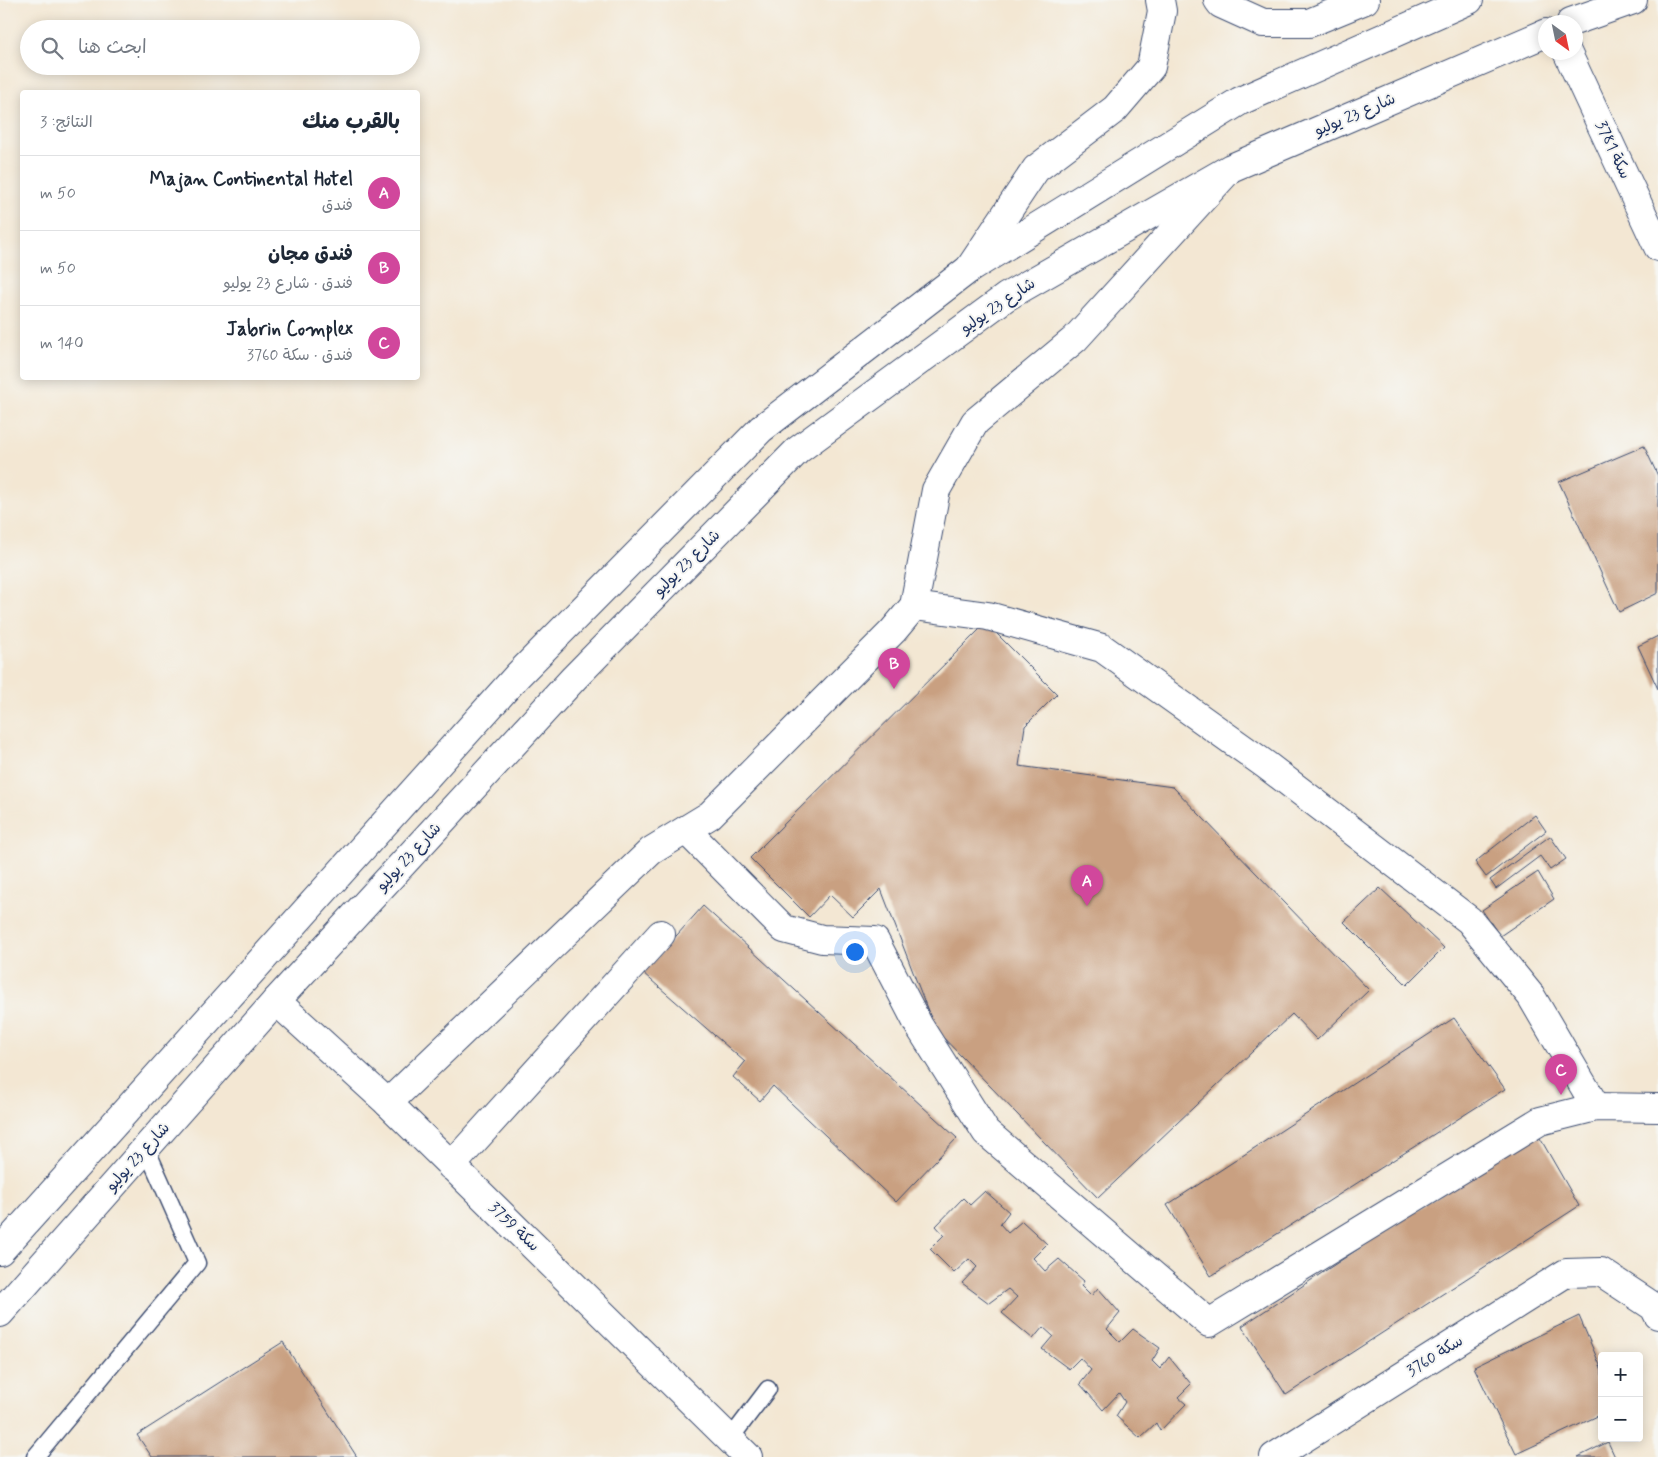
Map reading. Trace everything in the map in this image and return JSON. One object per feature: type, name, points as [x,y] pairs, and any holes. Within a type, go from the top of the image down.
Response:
[{"type":"street","points":[[969,269],[1036,169],[1116,110],[1151,67],[1162,12],[1160,0]]},
{"type":"street","points":[[1218,0],[1221,4],[1263,23],[1309,23],[1364,0]]},
{"type":"street","points":[[0,1251],[498,697],[761,429],[969,269],[1240,101],[1469,0]]},
{"type":"street","points":[[1583,18],[1633,0]]},
{"type":"street","name":"شارع 23 يوليو","points":[[0,1313],[276,1001],[574,678],[798,450],[1006,297],[1231,168],[1538,35]]},
{"type":"street","name":"سكة 3781","points":[[1571,60],[1658,247]]},
{"type":"street","points":[[388,1103],[651,851],[710,815],[893,631],[914,606],[936,490],[975,422],[1075,339],[1231,168]]},
{"type":"street","points":[[914,606],[988,616],[1102,648],[1266,764],[1469,920],[1531,996],[1596,1107]]},
{"type":"street","points":[[686,830],[784,929],[822,939],[875,941],[919,1026],[986,1132],[1209,1323],[1540,1121],[1596,1107],[1658,1108]]},
{"type":"street","points":[[451,1166],[661,934]]},
{"type":"street","name":"سكة 3759","points":[[276,1001],[388,1103],[739,1448]]},
{"type":"street","name":"سكة 3760","points":[[1274,1457],[1566,1274],[1601,1272],[1654,1307],[1658,1315]]},
{"type":"lane","points":[[35,1457],[196,1263],[146,1148]]},
{"type":"lane","points":[[739,1448],[768,1389]]},
{"type":"building","points":[[1644,446],[1658,476],[1658,593],[1619,612],[1559,482]]},
{"type":"building","points":[[986,623],[1057,694],[1025,726],[1019,766],[1173,787],[1369,990],[1317,1040],[1292,1014],[1098,1198],[935,1029],[881,889],[853,917],[830,895],[809,917],[750,858]]},
{"type":"building","points":[[1658,636],[1658,689],[1638,646]]},
{"type":"building","points":[[1535,815],[1546,831],[1486,877],[1475,862]]},
{"type":"building","points":[[1550,836],[1566,859],[1550,870],[1540,856],[1496,889],[1490,880]]},
{"type":"building","points":[[1538,872],[1554,899],[1500,936],[1482,910]]},
{"type":"building","points":[[1380,888],[1444,948],[1407,985],[1344,922]]},
{"type":"building","points":[[703,906],[957,1138],[896,1202],[773,1086],[760,1101],[733,1077],[745,1062],[643,973]]},
{"type":"building","points":[[1454,1018],[1505,1089],[1211,1276],[1167,1205]]},
{"type":"building","points":[[1536,1131],[1579,1206],[1286,1395],[1242,1326]]},
{"type":"building","points":[[985,1191],[1009,1212],[1000,1224],[1008,1233],[1022,1221],[1047,1244],[1033,1258],[1045,1271],[1059,1259],[1084,1281],[1081,1286],[1091,1296],[1098,1288],[1120,1313],[1107,1329],[1120,1342],[1133,1329],[1160,1348],[1152,1361],[1160,1369],[1169,1357],[1191,1384],[1178,1397],[1186,1404],[1160,1431],[1156,1423],[1140,1438],[1116,1416],[1125,1402],[1119,1393],[1103,1410],[1080,1384],[1091,1370],[1080,1358],[1069,1369],[1042,1349],[1053,1336],[1043,1327],[1033,1339],[1002,1313],[1017,1297],[1008,1289],[989,1303],[962,1283],[977,1267],[969,1259],[954,1273],[930,1249],[944,1235],[936,1226],[963,1198],[970,1205]]},
{"type":"building","points":[[1579,1316],[1598,1361],[1598,1416],[1516,1454],[1474,1367]]},
{"type":"building","points":[[283,1342],[357,1457],[152,1457],[137,1435]]},
{"type":"building","points":[[1608,1442],[1615,1457],[1578,1457]]},
{"type":"place","name":"فندق مجان","points":[[894,689]]},
{"type":"place","name":"Majan Continental Hotel","points":[[1087,906]]},
{"type":"place","name":"Jabrin Complex","points":[[1561,1095]]}]
